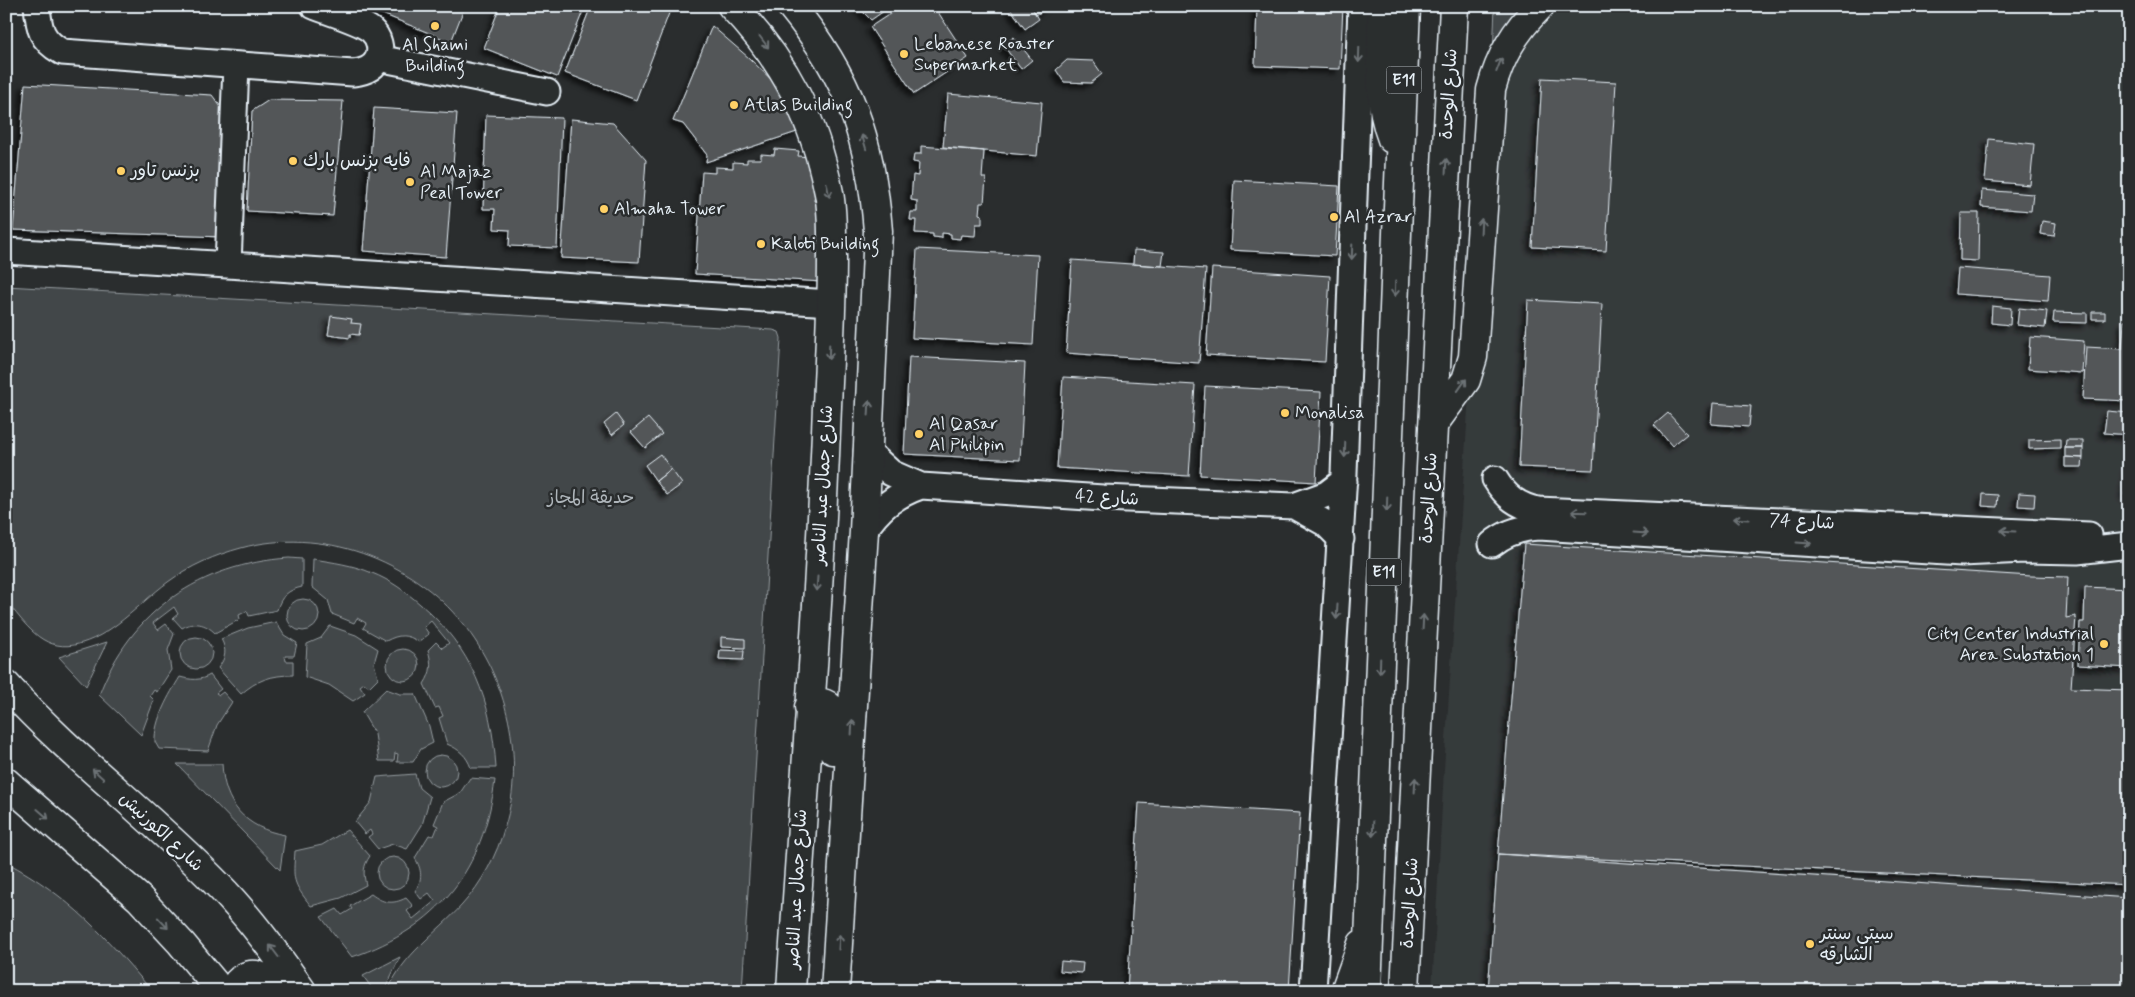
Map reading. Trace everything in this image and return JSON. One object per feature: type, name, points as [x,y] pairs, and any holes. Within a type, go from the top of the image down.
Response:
[{"type":"main road","name":"شارع جمال عبد الناصر","points":[[732,6],[762,39],[787,75],[806,114],[820,155],[830,195],[832,220],[831,302],[824,475],[791,991]]},
{"type":"main road","points":[[791,6],[834,66],[852,105],[866,146],[875,188],[878,231],[864,531],[836,991]]},
{"type":"main road","points":[[1382,6],[1384,114],[1392,140],[1401,153]]},
{"type":"main road","name":"E11","points":[[1367,991],[1406,6]]},
{"type":"main road","name":"شارع الوحدة","points":[[1405,991],[1454,6]]},
{"type":"main road","points":[[1433,425],[1466,380],[1473,357],[1491,90],[1497,66],[1508,44],[1522,24],[1540,6]]},
{"type":"main road","points":[[824,475],[833,481],[837,490],[835,566],[837,575],[845,581],[854,580],[861,573]]},
{"type":"main road","name":"شارع الكورنيش","points":[[6,685],[56,736],[217,884],[275,952],[302,991]]},
{"type":"main road","points":[[809,707],[815,703],[822,703],[829,706],[833,712],[832,809],[837,822],[845,832]]},
{"type":"main road","points":[[6,782],[139,898],[181,943],[221,991]]},
{"type":"main road","points":[[1345,991],[1369,921]]},
{"type":"main road","points":[[233,991],[238,981],[245,976],[254,975],[263,978],[274,991]]},
{"type":"street","points":[[37,6],[42,34],[50,45],[62,52],[353,73],[363,72],[372,67],[378,58],[380,48],[378,38],[371,30],[314,6]]},
{"type":"street","points":[[1313,991],[1344,481],[1361,6]]},
{"type":"street","points":[[378,58],[547,92]]},
{"type":"street","points":[[228,265],[236,65]]},
{"type":"street","points":[[6,251],[831,302]]},
{"type":"street","name":"شارع 42","points":[[867,451],[891,473],[920,486],[1103,498],[1294,506],[1327,494],[1344,481]]},
{"type":"street","name":"شارع 74","points":[[1495,478],[1502,491],[1510,498],[1524,506],[1538,510],[2083,534],[2124,545]]},
{"type":"street","name":"شارع 42","points":[[864,531],[887,502],[903,492],[920,486]]},
{"type":"street","name":"شارع 42","points":[[1294,506],[1324,523],[1341,539]]},
{"type":"street","name":"شارع 74","points":[[1492,544],[1506,534],[1517,530],[1539,527],[1962,553],[2024,550],[2077,551],[2124,545]]},
{"type":"shaded area","points":[[2129,6],[2129,991],[1432,991],[1444,769],[1472,350],[1494,102],[1527,33],[1566,7]]},
{"type":"green space","points":[[1495,6],[1523,6],[1493,56]]},
{"type":"green space","name":"حديقة المجاز","points":[[6,286],[773,330],[779,332],[781,338],[742,991],[388,991],[394,978],[411,955],[462,905],[476,887],[493,858],[505,826],[511,800],[513,747],[501,694],[491,669],[478,645],[463,624],[442,601],[418,582],[391,566],[362,553],[333,545],[302,541],[271,542],[241,548],[203,562],[168,582],[112,628],[87,641],[62,646],[43,640],[35,634],[6,601]]},
{"type":"green space","points":[[289,558],[302,559],[302,587],[286,594],[277,610],[249,616],[247,611],[239,615],[240,619],[215,633],[199,624],[191,624],[182,628],[173,618],[178,614],[174,607],[153,623],[158,630],[166,624],[174,634],[168,650],[171,670],[157,692],[154,690],[150,696],[154,700],[141,735],[99,695],[112,665],[129,639],[150,616],[173,597],[198,582],[227,570],[257,562]]},
{"type":"green space","points":[[313,559],[350,566],[379,576],[409,595],[438,621],[466,658],[476,677],[490,720],[496,768],[471,768],[462,753],[447,744],[439,718],[443,716],[439,707],[435,708],[424,684],[431,667],[428,650],[436,642],[442,648],[449,643],[431,621],[424,627],[429,634],[419,642],[411,637],[403,636],[386,641],[363,628],[366,623],[357,618],[354,623],[332,614],[328,600],[312,587]]},
{"type":"green space","points":[[303,599],[314,604],[319,615],[314,626],[303,631],[292,626],[287,615],[292,604]]},
{"type":"green space","points":[[276,622],[284,635],[297,643],[294,656],[285,656],[286,661],[293,661],[293,675],[265,679],[241,694],[218,668],[225,654],[221,639],[248,628]]},
{"type":"green space","points":[[330,626],[356,635],[378,649],[374,663],[378,678],[369,687],[364,683],[360,686],[365,693],[353,701],[329,685],[305,677],[307,644],[321,638]]},
{"type":"green space","points":[[196,637],[207,642],[212,653],[207,664],[196,669],[185,664],[180,653],[185,642]]},
{"type":"green space","points":[[107,642],[86,686],[59,657]]},
{"type":"green space","points":[[403,649],[409,650],[414,654],[418,659],[418,671],[414,676],[409,680],[403,681],[397,680],[392,676],[388,671],[387,665],[388,659],[392,654],[397,650]]},
{"type":"green space","points":[[210,675],[221,689],[216,693],[219,695],[223,692],[232,702],[217,725],[208,751],[159,749],[155,742],[157,725],[163,708],[180,677],[195,679]]},
{"type":"green space","points":[[386,689],[400,694],[415,694],[429,726],[433,743],[421,749],[413,762],[397,762],[398,754],[395,753],[394,761],[379,761],[375,734],[362,712]]},
{"type":"green space","points":[[441,755],[452,760],[457,771],[452,782],[441,787],[430,782],[425,771],[430,760]]},
{"type":"green space","points":[[177,764],[222,764],[227,791],[239,812],[259,827],[285,835],[280,870]]},
{"type":"green space","points":[[415,774],[419,788],[430,797],[422,825],[407,849],[393,844],[378,849],[368,837],[372,834],[370,830],[365,834],[355,822],[371,802],[377,777]]},
{"type":"green space","points":[[470,778],[495,780],[489,812],[480,842],[468,868],[452,891],[432,912],[409,930],[382,945],[352,957],[321,917],[337,909],[342,915],[352,909],[350,906],[371,894],[388,902],[396,902],[406,898],[413,906],[407,911],[413,919],[435,901],[429,893],[421,899],[415,891],[421,874],[415,858],[429,835],[434,836],[438,826],[434,824],[443,802],[460,793]]},
{"type":"green space","points":[[347,830],[370,856],[364,870],[366,885],[341,898],[311,906],[300,891],[295,880],[295,851],[322,845]]},
{"type":"green space","points":[[393,857],[404,862],[409,873],[404,884],[393,889],[382,884],[377,873],[382,862]]},
{"type":"green space","points":[[6,862],[49,889],[86,919],[152,991],[6,991]]},
{"type":"green space","points":[[400,957],[384,991],[374,991],[363,976]]},
{"type":"building","name":"Al Shami Building","points":[[377,6],[465,6],[451,42],[375,11]]},
{"type":"building","points":[[500,6],[585,6],[557,77],[484,48]]},
{"type":"building","points":[[591,6],[666,6],[671,8],[636,100],[565,73]]},
{"type":"building","points":[[857,6],[891,6],[871,20]]},
{"type":"building","points":[[902,6],[934,6],[968,58],[914,94],[870,27]]},
{"type":"building","points":[[1013,6],[1031,6],[1039,19],[1025,29],[1010,8]]},
{"type":"building","points":[[1031,6],[1050,6],[1036,15]]},
{"type":"building","points":[[1257,6],[1343,6],[1340,69],[1255,66]]},
{"type":"building","name":"Atlas Building","points":[[712,26],[780,88],[800,131],[706,162],[707,155],[683,124],[673,121]]},
{"type":"building","points":[[1014,37],[1032,60],[1021,69],[1003,45]]},
{"type":"building","points":[[1067,60],[1093,61],[1102,74],[1091,83],[1064,82],[1056,70]]},
{"type":"building","points":[[1542,78],[1616,82],[1606,251],[1532,247]]},
{"type":"building","name":"بزنس تاور","points":[[25,84],[212,95],[224,111],[224,237],[13,230]]},
{"type":"building","points":[[948,94],[1042,102],[1037,156],[943,147]]},
{"type":"building","name":"فايه بزنس بارك","points":[[269,100],[343,101],[333,216],[247,211],[252,111]]},
{"type":"building","name":"Al Majaz Peal Tower","points":[[374,108],[457,113],[446,257],[363,251]]},
{"type":"building","points":[[486,115],[562,118],[557,248],[509,246],[510,230],[494,229],[495,209],[483,209]]},
{"type":"building","name":"Almaha Tower","points":[[571,119],[613,123],[646,160],[639,262],[561,258]]},
{"type":"building","points":[[1989,139],[2034,144],[2030,185],[1985,181]]},
{"type":"building","points":[[921,146],[984,151],[982,178],[986,178],[984,203],[980,203],[979,214],[982,215],[982,224],[976,224],[975,236],[961,235],[960,239],[951,238],[951,234],[942,233],[942,238],[933,237],[933,234],[915,233],[916,220],[910,220],[911,212],[917,212],[917,201],[911,200],[913,175],[918,176],[919,163],[913,162],[914,154],[921,154]]},
{"type":"building","name":"Kaloti Building","points":[[775,149],[799,151],[798,156],[809,157],[808,169],[812,169],[811,182],[816,183],[814,201],[821,202],[822,282],[695,274],[702,172],[715,173],[715,167],[733,168],[733,162],[747,163],[747,159],[761,159],[761,154],[774,155]]},
{"type":"building","points":[[1234,180],[1339,186],[1335,256],[1230,250]]},
{"type":"building","points":[[1982,190],[2033,194],[2031,211],[1981,207]]},
{"type":"building","points":[[1961,213],[1979,213],[1978,261],[1960,260]]},
{"type":"building","points":[[2042,221],[2056,223],[2054,236],[2040,234]]},
{"type":"building","points":[[917,249],[1038,255],[1033,345],[912,338]]},
{"type":"building","points":[[1134,250],[1164,252],[1162,266],[1133,264]]},
{"type":"building","points":[[1072,260],[1206,269],[1199,363],[1066,353]]},
{"type":"building","points":[[1212,268],[1330,276],[1325,362],[1206,355]]},
{"type":"building","points":[[1958,268],[2050,275],[2048,301],[1956,294]]},
{"type":"building","points":[[1528,300],[1602,304],[1593,470],[1519,467]]},
{"type":"building","points":[[1992,306],[2011,308],[2010,325],[1991,323]]},
{"type":"building","points":[[2019,308],[2047,311],[2045,328],[2017,325]]},
{"type":"building","points":[[2054,312],[2087,313],[2087,323],[2053,322]]},
{"type":"building","points":[[2092,312],[2105,312],[2105,319],[2092,319]]},
{"type":"building","points":[[331,316],[352,319],[351,323],[361,324],[359,335],[350,334],[350,338],[328,335]]},
{"type":"building","points":[[2124,321],[2129,321],[2129,401],[2083,399],[2086,347],[2122,349]]},
{"type":"building","points":[[2030,337],[2084,341],[2082,373],[2028,369]]},
{"type":"building","points":[[909,357],[1025,363],[1020,460],[904,454]]},
{"type":"building","points":[[1063,377],[1195,385],[1189,476],[1057,468]]},
{"type":"building","points":[[1205,386],[1321,392],[1316,482],[1200,475]]},
{"type":"building","points":[[1713,403],[1751,406],[1749,427],[1711,424]]},
{"type":"building","points":[[2107,411],[2129,413],[2129,435],[2104,433]]},
{"type":"building","points":[[1668,413],[1687,434],[1672,446],[1654,425]]},
{"type":"building","points":[[616,414],[624,425],[612,435],[604,424]]},
{"type":"building","points":[[648,418],[662,434],[645,448],[631,432]]},
{"type":"building","points":[[2060,439],[2060,448],[2029,449],[2029,440]]},
{"type":"building","points":[[2066,440],[2083,440],[2083,448],[2065,448]]},
{"type":"building","points":[[2065,448],[2083,448],[2083,458],[2065,457]]},
{"type":"building","points":[[660,454],[671,469],[656,481],[645,465]]},
{"type":"building","points":[[2065,457],[2083,458],[2082,467],[2065,467]]},
{"type":"building","points":[[2129,465],[2129,496],[2125,495]]},
{"type":"building","points":[[671,469],[682,484],[667,495],[656,481]]},
{"type":"building","points":[[2019,493],[2035,494],[2034,507],[2018,506]]},
{"type":"building","points":[[1983,494],[1998,495],[1997,507],[1982,506]]},
{"type":"building","points":[[1524,544],[2068,577],[2066,618],[2076,616],[2071,688],[2129,690],[2129,885],[1498,854]]},
{"type":"building","name":"City Center Industrial Area Substation 1","points":[[2085,587],[2129,589],[2129,668],[2078,665],[2080,622],[2084,622]]},
{"type":"building","points":[[721,637],[745,639],[745,648],[721,647]]},
{"type":"building","points":[[720,650],[744,651],[743,660],[719,659]]},
{"type":"building","points":[[1139,803],[1300,813],[1289,991],[1127,991]]},
{"type":"building","name":"سيتي سنتر الشارقه","points":[[1498,854],[2129,898],[2129,991],[1488,991]]},
{"type":"building","points":[[1061,961],[1083,963],[1082,973],[1060,971]]},
{"type":"place","name":"Al Shami Building","points":[[435,26]]},
{"type":"place","name":"Lebanese Roaster Supermarket","points":[[904,54]]},
{"type":"place","name":"Atlas Building","points":[[734,105]]},
{"type":"place","name":"فايه بزنس بارك","points":[[293,161]]},
{"type":"place","name":"بزنس تاور","points":[[121,171]]},
{"type":"place","name":"Al Majaz Peal Tower","points":[[410,182]]},
{"type":"place","name":"Almaha Tower","points":[[604,209]]},
{"type":"place","name":"Al Azrar","points":[[1334,217]]},
{"type":"place","name":"Kaloti Building","points":[[761,244]]},
{"type":"place","name":"Monalisa","points":[[1285,413]]},
{"type":"place","name":"Al Qasar Al Philipin","points":[[919,434]]},
{"type":"place","name":"City Center Industrial Area Substation 1","points":[[2104,644]]},
{"type":"place","name":"سيتي سنتر الشارقه","points":[[1810,944]]}]
